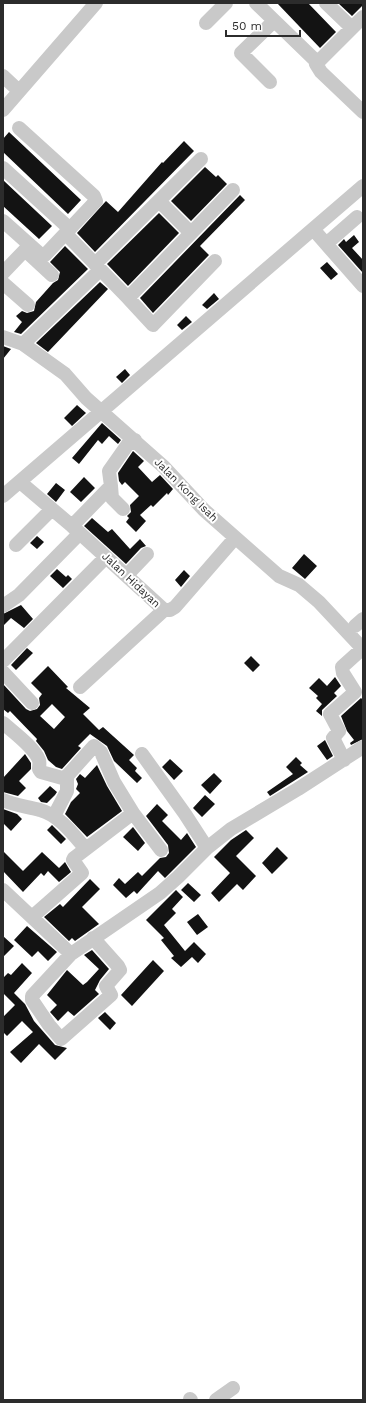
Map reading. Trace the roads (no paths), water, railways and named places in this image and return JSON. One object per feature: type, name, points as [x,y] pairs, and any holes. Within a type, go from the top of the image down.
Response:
[{"type":"street","points":[[3,110],[96,3]]},
{"type":"street","points":[[206,23],[226,3]]},
{"type":"street","points":[[256,3],[319,60]]},
{"type":"street","points":[[269,3],[319,60],[321,72],[363,112]]},
{"type":"street","points":[[326,3],[352,28]]},
{"type":"street","points":[[319,60],[363,17]]},
{"type":"street","points":[[270,82],[241,53],[274,20]]},
{"type":"street","points":[[3,76],[19,91]]},
{"type":"street","points":[[3,220],[43,255],[46,254],[68,232],[95,203],[95,197],[19,128]]},
{"type":"street","points":[[23,344],[201,158]]},
{"type":"street","points":[[3,168],[68,232],[98,267],[153,325],[215,261]]},
{"type":"street","points":[[3,496],[363,186]]},
{"type":"street","points":[[128,298],[233,190]]},
{"type":"street","points":[[159,201],[191,233]]},
{"type":"street","points":[[326,244],[357,217]]},
{"type":"street","points":[[313,229],[363,286]]},
{"type":"street","points":[[3,273],[25,250],[52,275]]},
{"type":"street","points":[[3,283],[28,305]]},
{"type":"street","name":"Jalan Kong Isah","points":[[3,338],[23,344],[65,374],[86,398],[164,466],[204,510],[279,576],[308,592],[363,649]]},
{"type":"street","points":[[123,509],[112,498],[109,471],[128,444],[135,440]]},
{"type":"street","name":"Jalan Hidayan","points":[[20,482],[106,556],[164,610],[170,610],[174,607],[235,538]]},
{"type":"street","points":[[3,606],[19,595],[76,530],[111,486]]},
{"type":"street","points":[[16,545],[52,509]]},
{"type":"street","points":[[127,575],[147,554]]},
{"type":"street","points":[[3,661],[106,556]]},
{"type":"street","points":[[80,687],[164,610]]},
{"type":"street","points":[[344,760],[333,738],[339,731],[330,714],[355,692],[343,673],[342,667],[363,649]]},
{"type":"street","points":[[3,672],[32,703]]},
{"type":"street","points":[[3,723],[22,740],[37,757],[41,772],[66,779]]},
{"type":"street","points":[[66,779],[91,747],[96,746],[101,752],[114,782],[133,813],[161,850]]},
{"type":"street","points":[[93,938],[120,970],[106,986],[111,995],[62,1039],[49,1025],[32,1000],[32,996],[71,954],[93,938],[160,893],[207,848],[248,818],[363,747]]},
{"type":"street","points":[[142,754],[185,814],[207,848]]},
{"type":"street","points":[[54,816],[67,791],[68,785],[66,779]]},
{"type":"street","points":[[3,800],[15,805],[41,810],[54,816],[85,848]]},
{"type":"street","points":[[32,917],[81,874],[82,870],[73,860],[85,848],[133,813]]},
{"type":"street","points":[[4,893],[32,917],[61,947],[71,954]]},
{"type":"street","points":[[216,1400],[233,1388]]}]
